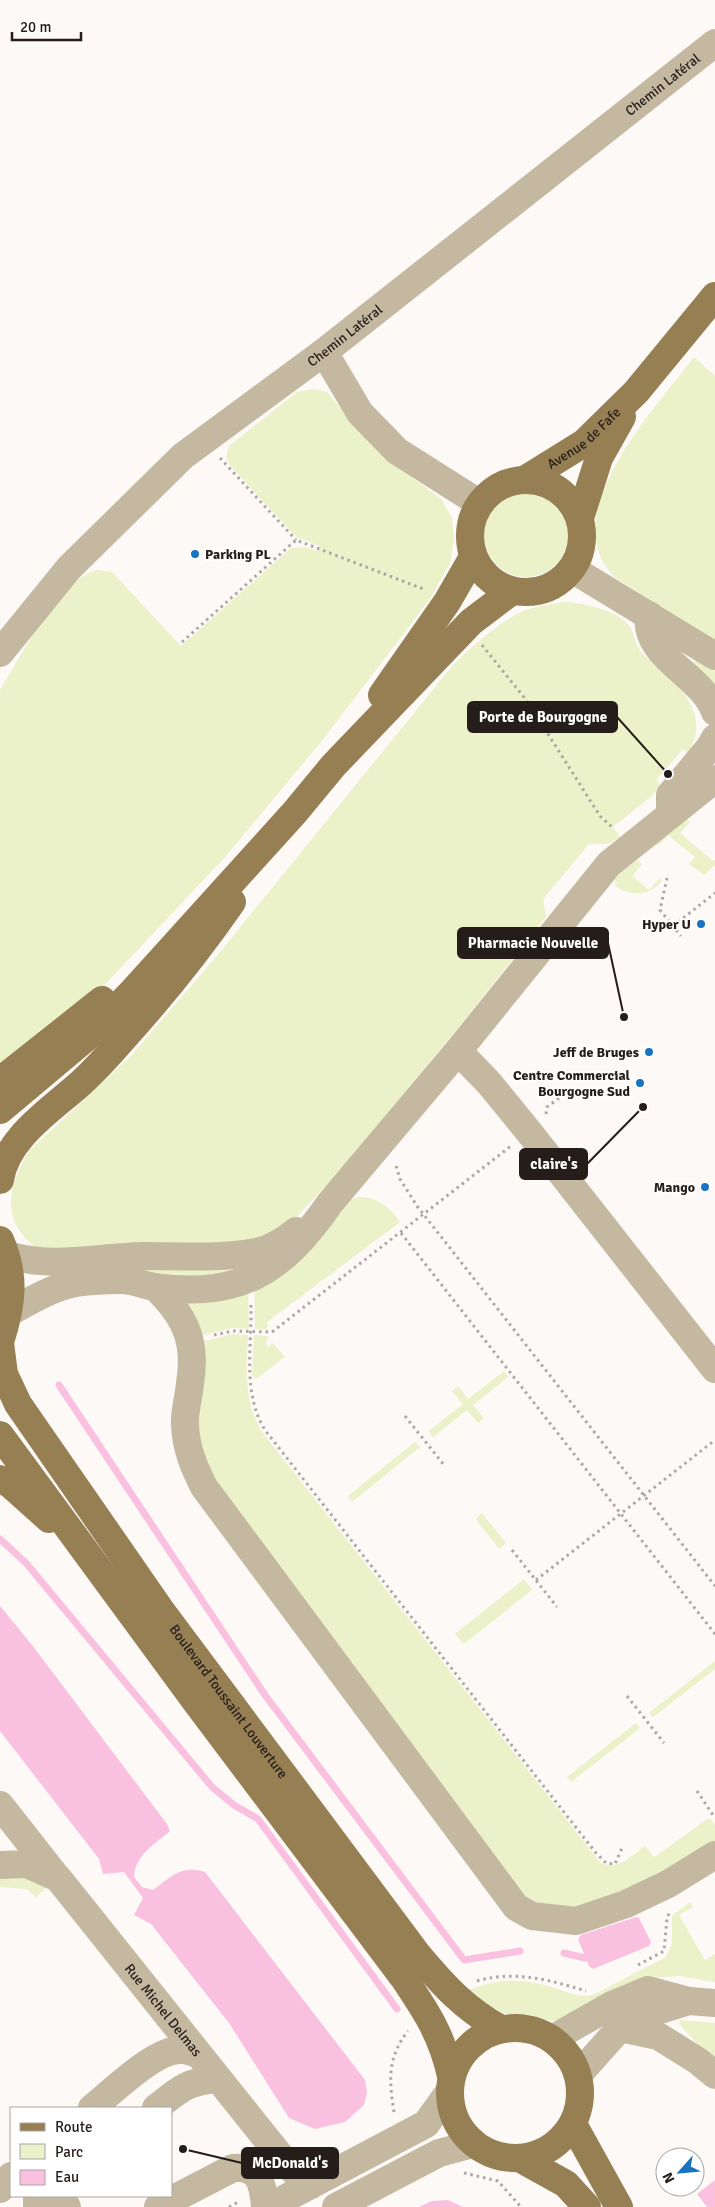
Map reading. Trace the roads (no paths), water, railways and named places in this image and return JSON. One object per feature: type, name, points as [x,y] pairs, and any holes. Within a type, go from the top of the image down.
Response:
[{"type":"main road","name":"Avenue de Fafe","points":[[526,478],[584,443],[636,392],[715,296]]},
{"type":"main road","name":"Avenue de Fafe","points":[[580,518],[599,458],[636,392]]},
{"type":"main road","points":[[526,478],[544,482],[560,490],[572,502],[580,518],[583,536],[580,553],[572,569],[560,581],[545,589],[529,592],[512,591],[496,584],[482,572],[474,557],[469,539],[471,520],[479,503],[492,490],[508,481],[526,478]]},
{"type":"main road","points":[[333,766],[447,602],[474,557]]},
{"type":"main road","points":[[0,1110],[93,1032],[134,990],[295,812],[333,766],[471,622],[512,591]]},
{"type":"main road","points":[[0,1180],[14,1147],[30,1129],[83,1081],[192,958],[295,812]]},
{"type":"main road","points":[[0,1082],[174,944]]},
{"type":"main road","points":[[0,1342],[10,1312],[12,1284],[3,1248]]},
{"type":"main road","name":"Boulevard Toussaint Louverture","points":[[0,1342],[4,1374],[18,1404],[160,1609],[418,1955],[452,1995],[481,2018],[501,2029]]},
{"type":"main road","name":"Boulevard Toussaint Louverture","points":[[0,1435],[196,1702],[403,1977],[428,2014],[445,2049],[450,2084]]},
{"type":"main road","points":[[0,1479],[10,1484],[47,1517],[196,1702]]},
{"type":"main road","points":[[519,2028],[536,2031],[552,2039],[568,2055],[578,2075],[581,2092],[579,2108],[573,2124],[560,2141],[542,2153],[521,2159],[504,2158],[488,2153],[473,2144],[462,2133],[455,2120],[450,2084],[458,2060],[469,2046],[484,2035],[501,2029],[519,2028]]},
{"type":"main road","points":[[573,2124],[619,2207]]},
{"type":"main road","points":[[521,2159],[566,2184],[587,2207]]},
{"type":"street","name":"Chemin Latéral","points":[[0,653],[69,568],[183,456],[324,352],[715,43]]},
{"type":"street","points":[[324,352],[360,413],[397,451],[479,503]]},
{"type":"street","points":[[572,569],[715,656]]},
{"type":"street","points":[[649,615],[647,629],[653,641],[684,674],[699,685],[709,697],[715,712]]},
{"type":"street","points":[[670,815],[670,795],[710,747],[715,738]]},
{"type":"street","points":[[10,1312],[38,1296],[74,1283],[122,1280],[155,1287],[204,1288],[230,1286],[250,1278],[281,1261],[315,1225],[330,1203],[458,1051],[609,864],[715,778]]},
{"type":"street","points":[[458,1051],[489,1083],[530,1132],[715,1369]]},
{"type":"street","points":[[3,1248],[47,1263],[140,1256],[196,1257],[258,1251],[284,1240],[330,1203]]},
{"type":"street","points":[[155,1287],[174,1306],[190,1340],[192,1374],[185,1424],[189,1457],[204,1487],[516,1907],[532,1916],[576,1921],[626,1904],[668,1884],[715,1855]]},
{"type":"street","points":[[0,1805],[58,1878]]},
{"type":"street","name":"Rue Michel Delmas","points":[[0,1865],[27,1864],[58,1878],[216,2079],[289,2167],[310,2185]]},
{"type":"street","points":[[552,2039],[612,2005],[648,1990],[702,2002]]},
{"type":"street","points":[[578,2075],[620,2028],[648,2014],[702,2002]]},
{"type":"street","points":[[620,2028],[658,2036],[698,2061],[715,2075]]},
{"type":"street","points":[[93,2107],[153,2060],[166,2053],[180,2050],[196,2053]]},
{"type":"street","points":[[153,2060],[167,2075],[166,2101]]},
{"type":"street","points":[[166,2101],[194,2081],[216,2079]]},
{"type":"street","points":[[158,2207],[233,2168],[246,2167],[257,2175],[264,2188],[267,2207],[426,2124],[450,2084]]},
{"type":"street","points":[[336,2207],[366,2198],[439,2153],[473,2144]]},
{"type":"street","points":[[0,2189],[10,2177]]},
{"type":"water","points":[[0,1606],[32,1645],[167,1824],[170,1831],[152,1845],[142,1856],[135,1869],[134,1877],[142,1887],[153,1890],[177,1873],[189,1870],[205,1872],[365,2080],[367,2093],[364,2105],[345,2122],[315,2129],[289,2118],[229,2023],[151,1924],[134,1915],[143,1898],[124,1872],[103,1874],[99,1859],[0,1731]]},
{"type":"water","points":[[636,1917],[639,1918],[651,1942],[649,1946],[593,1969],[589,1966],[578,1939],[581,1935]]},
{"type":"water","points":[[715,2180],[715,2207],[707,2207],[699,2197],[705,2197],[705,2188]]},
{"type":"water","points":[[448,2200],[463,2207],[419,2207],[432,2201]]},
{"type":"waterway","points":[[59,1385],[265,1695],[464,1960],[520,1951]]},
{"type":"waterway","points":[[0,1539],[26,1563],[212,1787],[234,1805],[258,1819],[397,2009]]},
{"type":"waterway","points":[[564,1953],[585,1958]]},
{"type":"place","name":"Parking PL","points":[[195,554]]},
{"type":"place","name":"Porte de Bourgogne","points":[[668,774]]},
{"type":"place","name":"Hyper U","points":[[701,924]]},
{"type":"place","name":"Pharmacie Nouvelle","points":[[624,1017]]},
{"type":"place","name":"Jeff de Bruges","points":[[649,1052]]},
{"type":"place","name":"Centre Commercial Bourgogne Sud","points":[[640,1083]]},
{"type":"place","name":"claire's","points":[[643,1107]]},
{"type":"place","name":"Mango","points":[[705,1187]]},
{"type":"place","name":"McDonald's","points":[[183,2149]]}]
